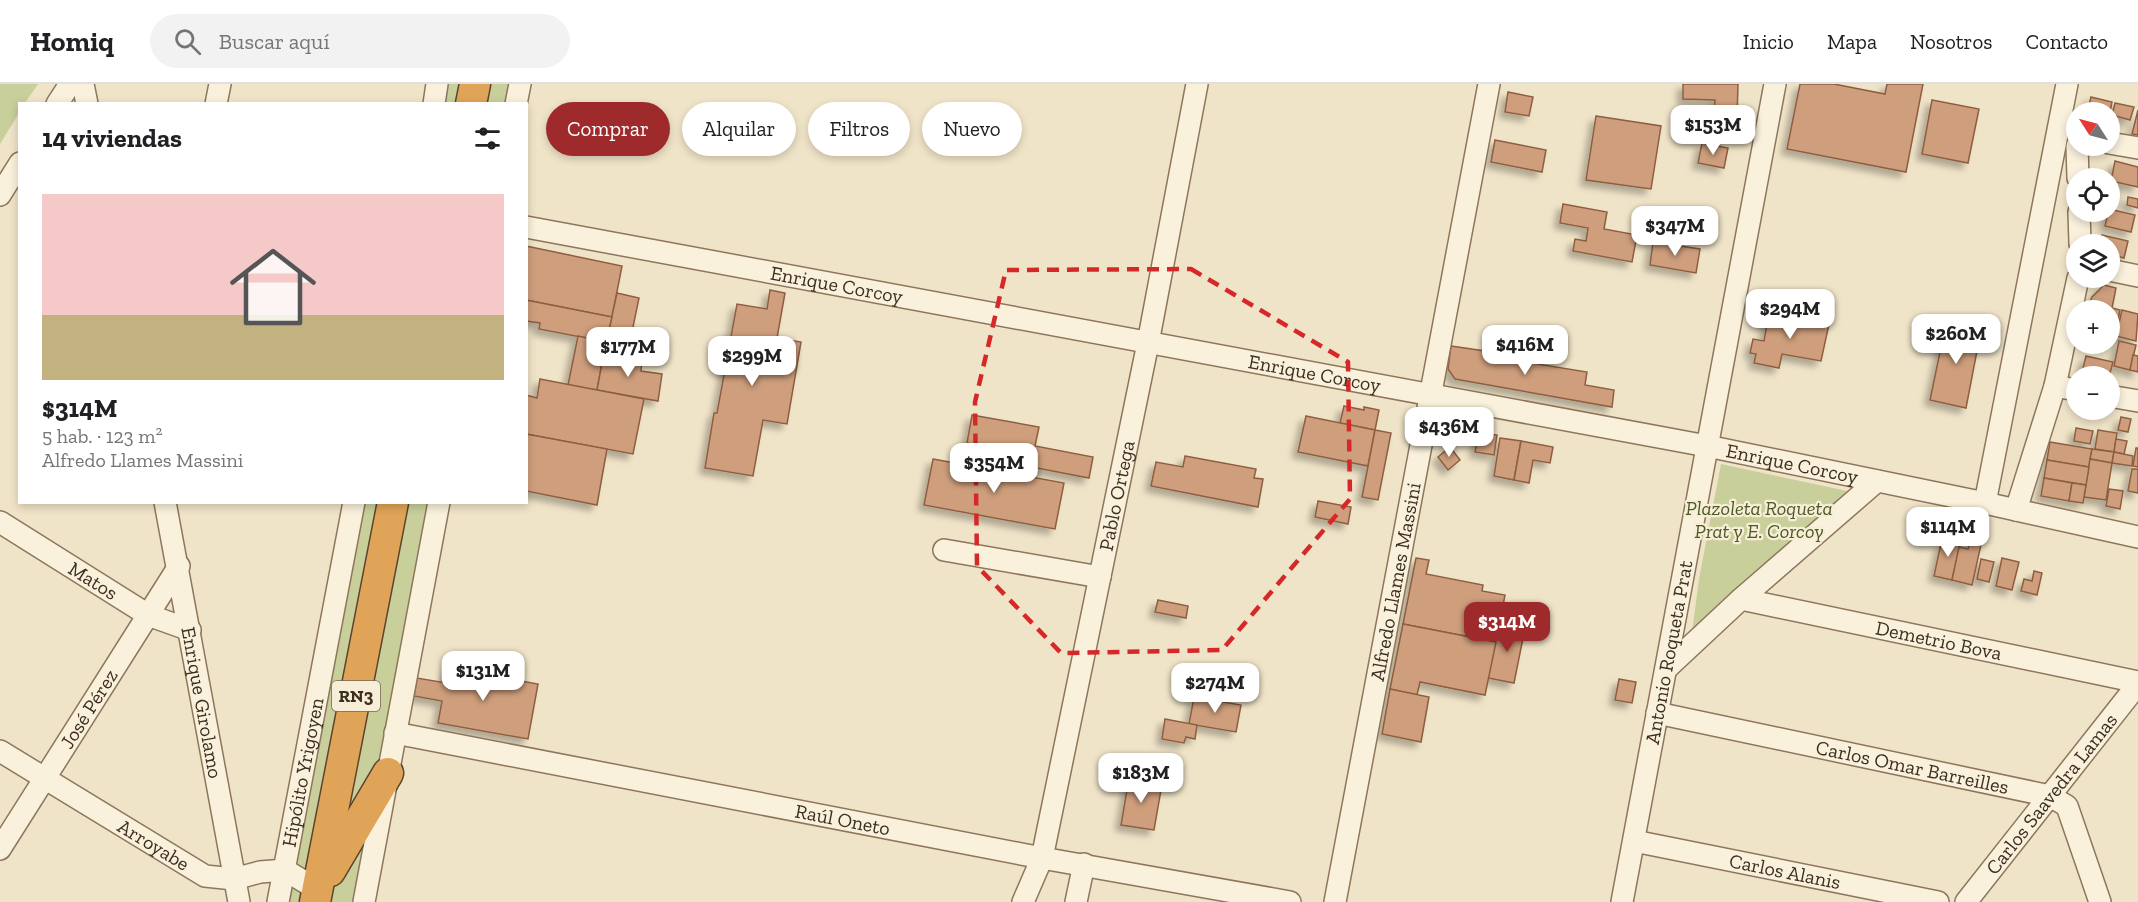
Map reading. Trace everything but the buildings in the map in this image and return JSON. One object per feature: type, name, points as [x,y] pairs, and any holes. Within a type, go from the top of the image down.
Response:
[{"type":"highway","points":[[471,102],[475,84]]},
{"type":"highway","name":"RN3","points":[[317,898],[393,504]]},
{"type":"highway","points":[[317,898],[388,773]]},
{"type":"street","points":[[58,102],[70,84]]},
{"type":"street","points":[[83,84],[87,102]]},
{"type":"street","points":[[216,102],[219,84]]},
{"type":"street","points":[[434,102],[437,84]]},
{"type":"street","points":[[516,102],[520,84]]},
{"type":"street","name":"Pablo Ortega","points":[[1023,902],[1042,858],[1148,343],[1197,84]]},
{"type":"street","name":"Alfredo Llames Massini","points":[[1335,902],[1489,84]]},
{"type":"street","name":"Antonio Roqueta Prat","points":[[1622,902],[1775,84]]},
{"type":"street","points":[[2067,84],[2067,102]]},
{"type":"street","points":[[1985,503],[2066,135]]},
{"type":"street","points":[[2120,145],[2138,148]]},
{"type":"street","points":[[0,195],[18,166]]},
{"type":"street","name":"Enrique Corcoy","points":[[528,227],[1707,446],[2138,537]]},
{"type":"street","points":[[2120,272],[2138,276]]},
{"type":"street","points":[[2016,510],[2055,386],[2076,288]]},
{"type":"street","points":[[2055,386],[2066,388]]},
{"type":"street","points":[[2120,398],[2138,401]]},
{"type":"street","points":[[1666,669],[1741,599],[1877,481]]},
{"type":"street","name":"Enrique Girolamo","points":[[165,504],[239,902]]},
{"type":"street","name":"Hipólito Yrigoyen","points":[[278,902],[354,504]]},
{"type":"street","points":[[364,902],[439,504]]},
{"type":"street","name":"Matos","points":[[0,522],[148,615],[190,630]]},
{"type":"street","points":[[944,550],[1100,577]]},
{"type":"street","name":"José Pérez","points":[[0,849],[178,566]]},
{"type":"street","name":"Demetrio Bova","points":[[1741,599],[2138,683]]},
{"type":"street","name":"Carlos Saavedra Lamas","points":[[1966,902],[2138,683]]},
{"type":"street","name":"Carlos Omar Barreilles","points":[[1658,713],[2050,796]]},
{"type":"street","name":"Raúl Oneto","points":[[395,734],[1042,858],[1290,902]]},
{"type":"street","name":"Arroyabe","points":[[0,751],[205,876],[234,879],[260,872],[285,870]]},
{"type":"street","points":[[2050,796],[2067,806],[2100,902]]},
{"type":"street","name":"Carlos Alanis","points":[[1634,841],[1938,902]]},
{"type":"street","points":[[1076,902],[1083,864]]},
{"type":"street","points":[[285,870],[317,898]]},
{"type":"highlighted area","points":[[1191,269],[1348,362],[1350,499],[1222,650],[1061,653],[977,566],[975,402],[1006,270]]},
{"type":"green space","points":[[0,84],[38,84],[26,102],[18,102],[18,115],[0,144]]},
{"type":"green space","points":[[437,84],[520,84],[516,102],[434,102]]},
{"type":"green space","name":"Plazoleta Roqueta Prat y E. Corcoy","points":[[1721,464],[1861,494],[1691,639],[1699,579]]},
{"type":"green space","points":[[354,504],[439,504],[364,902],[278,902]]}]
